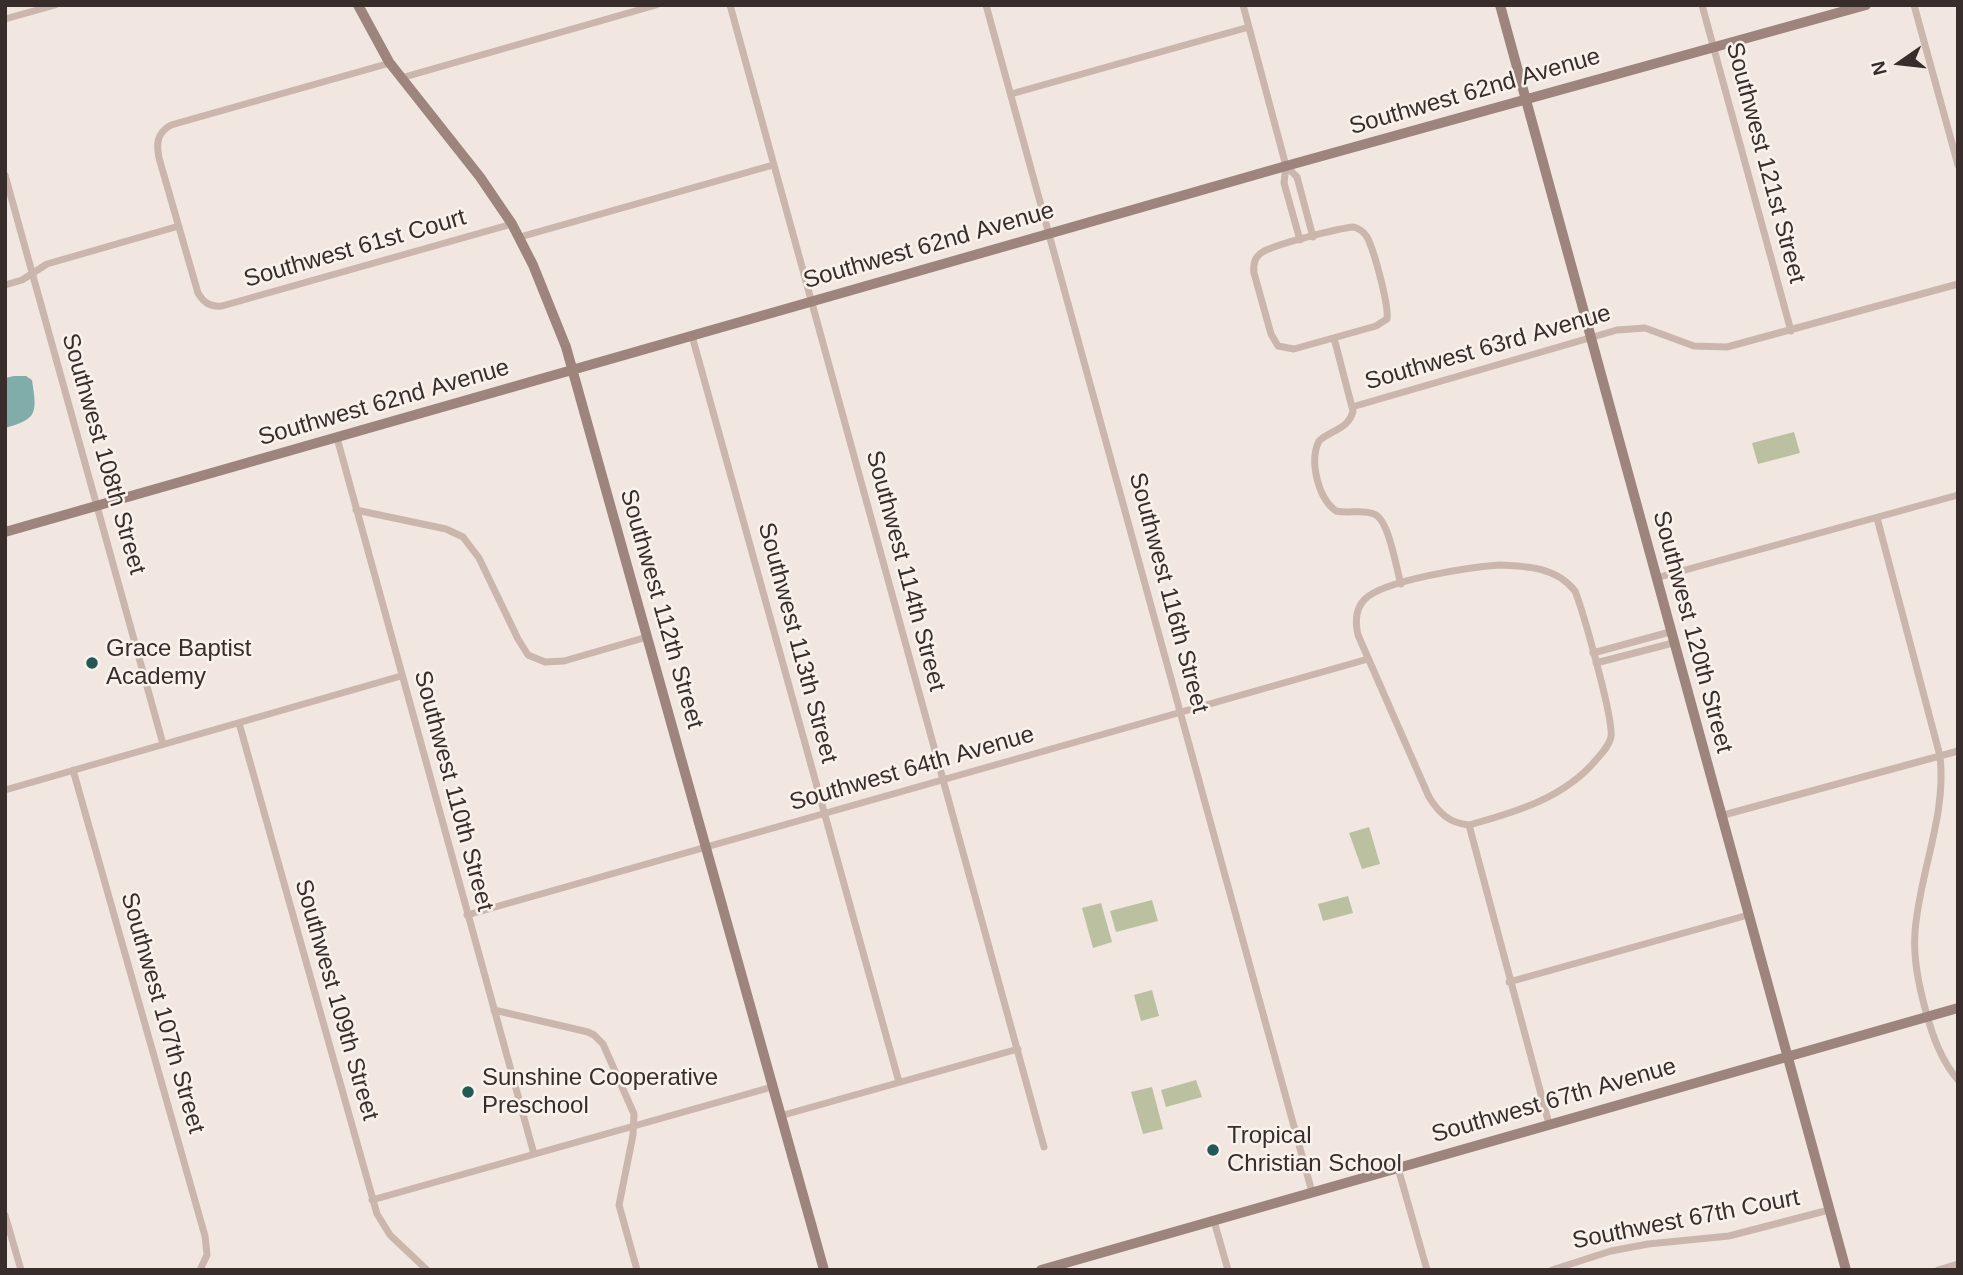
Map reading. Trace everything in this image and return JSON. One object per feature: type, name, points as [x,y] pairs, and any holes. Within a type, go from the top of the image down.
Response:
[{"type":"street","points":[[5,19],[55,5]]},
{"type":"street","name":"Southwest 112th Street","points":[[358,5],[390,63],[480,177],[512,224],[557,325],[573,370],[824,1270]]},
{"type":"street","points":[[401,78],[656,5]]},
{"type":"street","name":"Southwest 114th Street","points":[[730,5],[1044,1147]]},
{"type":"street","name":"Southwest 116th Street","points":[[986,5],[1312,1192]]},
{"type":"street","points":[[1243,5],[1286,166],[1284,183],[1300,240]]},
{"type":"street","name":"Southwest 120th Street","points":[[1500,5],[1846,1270]]},
{"type":"street","name":"Southwest 121st Street","points":[[1702,5],[1791,331]]},
{"type":"street","name":"Southwest 62nd Avenue","points":[[5,532],[1286,166],[1866,5]]},
{"type":"street","points":[[1914,5],[1958,165]]},
{"type":"street","points":[[1011,94],[1250,27]]},
{"type":"street","points":[[5,285],[22,280],[47,264],[178,226],[158,150],[160,134],[171,125],[390,63]]},
{"type":"street","points":[[520,237],[773,165]]},
{"type":"street","points":[[1286,166],[1297,177],[1313,237]]},
{"type":"street","name":"Southwest 108th Street","points":[[5,175],[163,744]]},
{"type":"street","name":"Southwest 61st Court","points":[[178,226],[198,293],[209,305],[222,306],[512,224]]},
{"type":"street","points":[[1349,228],[1362,231],[1370,244],[1387,305],[1387,318],[1376,326],[1294,349],[1278,346],[1271,334],[1254,273],[1255,259],[1265,250],[1313,237],[1349,228]]},
{"type":"street","name":"Southwest 63rd Avenue","points":[[1352,407],[1617,330],[1645,328],[1694,346],[1720,348],[1958,284]]},
{"type":"street","name":"Southwest 113th Street","points":[[692,336],[899,1082]]},
{"type":"street","points":[[1334,338],[1352,407],[1350,421],[1322,438],[1316,446],[1315,459],[1319,481],[1326,500],[1336,511],[1373,513],[1380,517],[1387,531],[1401,584]]},
{"type":"street","name":"Southwest 110th Street","points":[[337,438],[534,1154]]},
{"type":"street","points":[[1656,578],[1958,495]]},
{"type":"street","points":[[356,510],[446,529],[463,537],[479,558],[524,648],[538,661],[564,661],[647,637]]},
{"type":"street","points":[[1877,518],[1940,756],[1939,795],[1914,934],[1916,964],[1927,1017],[1940,1054],[1958,1080]]},
{"type":"street","points":[[1513,566],[1553,573],[1575,591],[1593,653],[1611,727],[1611,736],[1601,754],[1579,778],[1539,802],[1469,825],[1451,821],[1436,809],[1368,659],[1356,626],[1359,607],[1370,595],[1457,570],[1513,566]]},
{"type":"street","points":[[1593,653],[1671,638]]},
{"type":"street","points":[[1596,663],[1671,638]]},
{"type":"street","name":"Southwest 64th Avenue","points":[[467,915],[1368,659]]},
{"type":"street","points":[[5,790],[401,677]]},
{"type":"street","name":"Southwest 109th Street","points":[[239,723],[372,1200],[386,1230],[427,1270]]},
{"type":"street","points":[[1720,816],[1958,751]]},
{"type":"street","name":"Southwest 107th Street","points":[[73,770],[205,1236],[207,1255],[201,1268]]},
{"type":"street","points":[[1469,825],[1549,1124]]},
{"type":"street","points":[[1509,982],[1748,915]]},
{"type":"street","name":"Southwest 67th Avenue","points":[[1041,1270],[1958,1008]]},
{"type":"street","points":[[494,1010],[587,1032],[599,1039],[608,1054],[634,1114],[619,1205],[636,1270]]},
{"type":"street","points":[[780,1116],[1018,1049]]},
{"type":"street","points":[[372,1200],[772,1087]]},
{"type":"street","points":[[1398,1168],[1427,1270]]},
{"type":"street","name":"Southwest 67th Court","points":[[1552,1270],[1611,1251],[1648,1244],[1711,1240],[1829,1210]]},
{"type":"street","points":[[5,1215],[21,1270]]},
{"type":"street","points":[[1214,1221],[1228,1270]]},
{"type":"street","points":[[1938,1270],[1958,1264]]},
{"type":"green space","points":[[1794,432],[1800,453],[1758,464],[1752,443]]},
{"type":"green space","points":[[1369,827],[1380,864],[1362,869],[1349,833]]},
{"type":"green space","points":[[1348,896],[1353,913],[1323,921],[1318,904]]},
{"type":"green space","points":[[1152,900],[1158,921],[1116,932],[1110,911]]},
{"type":"green space","points":[[1101,903],[1112,942],[1093,948],[1082,908]]},
{"type":"green space","points":[[1152,990],[1159,1016],[1141,1021],[1134,995]]},
{"type":"green space","points":[[1196,1080],[1202,1097],[1166,1107],[1161,1090]]},
{"type":"green space","points":[[1152,1087],[1163,1129],[1143,1134],[1131,1092]]},
{"type":"water","points":[[26,376],[32,380],[35,400],[33,413],[24,421],[5,428],[5,378]]},
{"type":"place","name":"Grace Baptist Academy","points":[[92,663]]},
{"type":"place","name":"Sunshine Cooperative Preschool","points":[[468,1092]]},
{"type":"place","name":"Tropical Christian School","points":[[1213,1150]]}]
